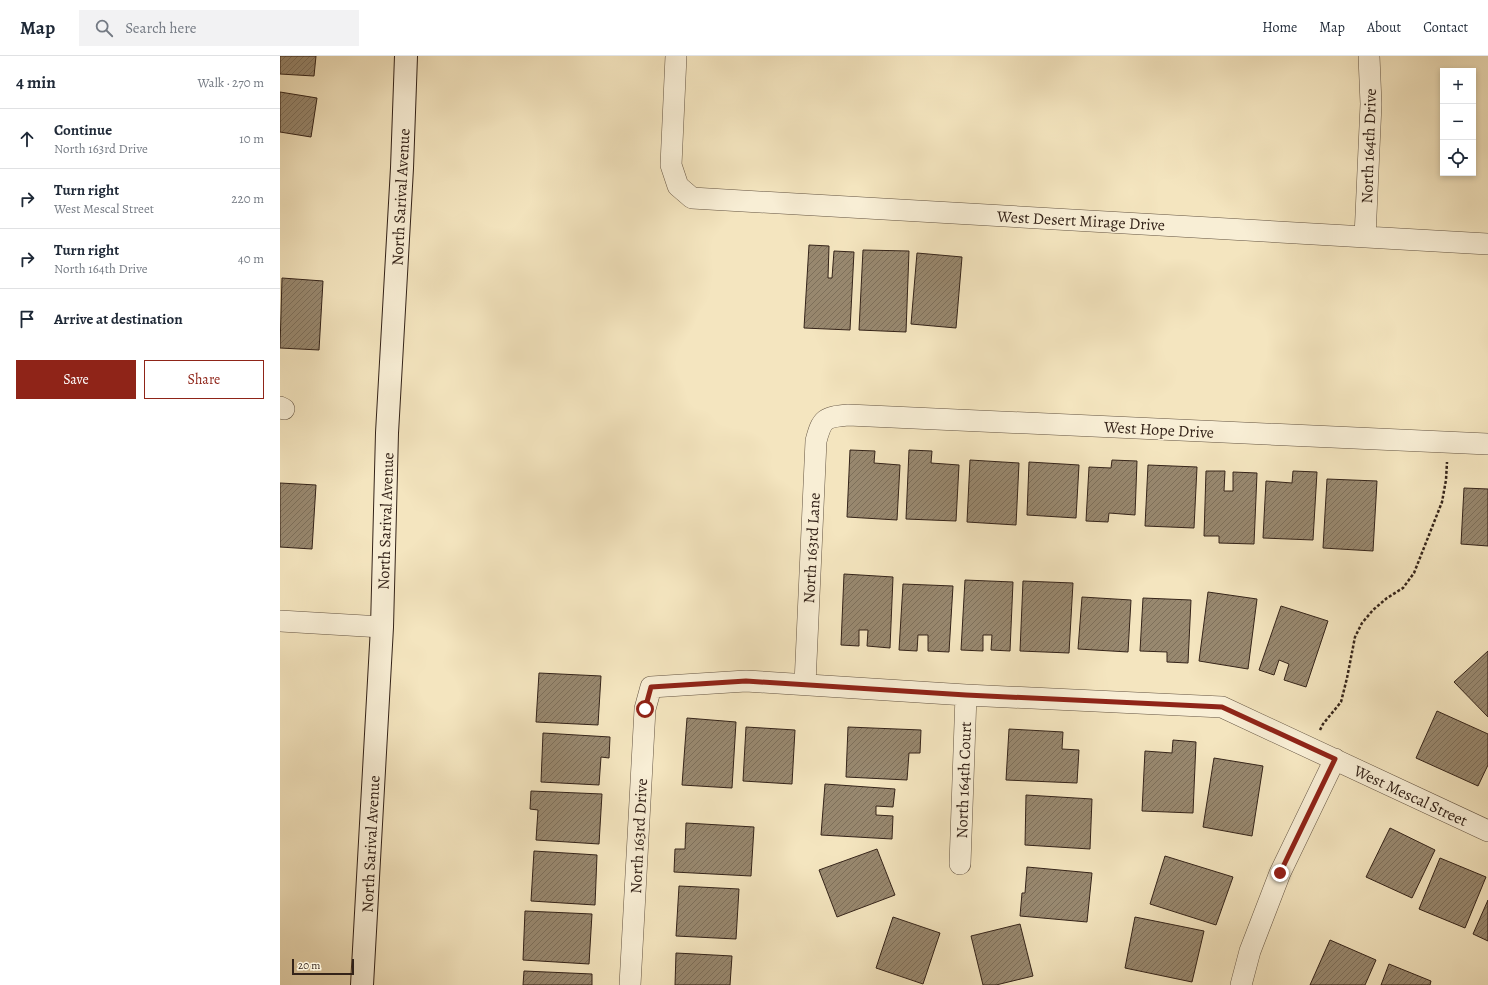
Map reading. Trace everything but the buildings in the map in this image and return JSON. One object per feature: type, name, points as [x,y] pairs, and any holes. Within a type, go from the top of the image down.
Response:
[{"type":"main road","name":"North Sarival Avenue","points":[[362,985],[382,627],[387,433],[402,168],[406,56]]},
{"type":"street","name":"West Desert Mirage Drive","points":[[676,56],[671,165],[678,186],[692,198],[1488,244]]},
{"type":"street","name":"North 164th Drive","points":[[1365,237],[1371,104],[1369,56]]},
{"type":"street","name":"West Hope Drive","points":[[831,416],[848,415],[1488,444]]},
{"type":"street","name":"North 163rd Lane","points":[[805,684],[816,441],[820,426],[831,416]]},
{"type":"street","points":[[280,621],[382,627]]},
{"type":"street","name":"West Mescal Street","points":[[651,687],[746,681],[966,695],[1222,707],[1488,831]]},
{"type":"street","name":"North 163rd Drive","points":[[630,985],[645,709],[651,687]]},
{"type":"street","name":"North 164th Court","points":[[960,864],[966,695]]},
{"type":"street","points":[[1241,985],[1250,951],[1280,873],[1335,759]]},
{"type":"path","points":[[1312,749],[1323,724],[1341,702],[1355,637],[1362,623],[1373,610],[1387,598],[1403,588],[1414,574],[1442,502],[1446,480],[1448,442]]},
{"type":"route","points":[[645,709],[651,687],[746,681],[966,695],[1222,707],[1335,759],[1280,873]]}]
